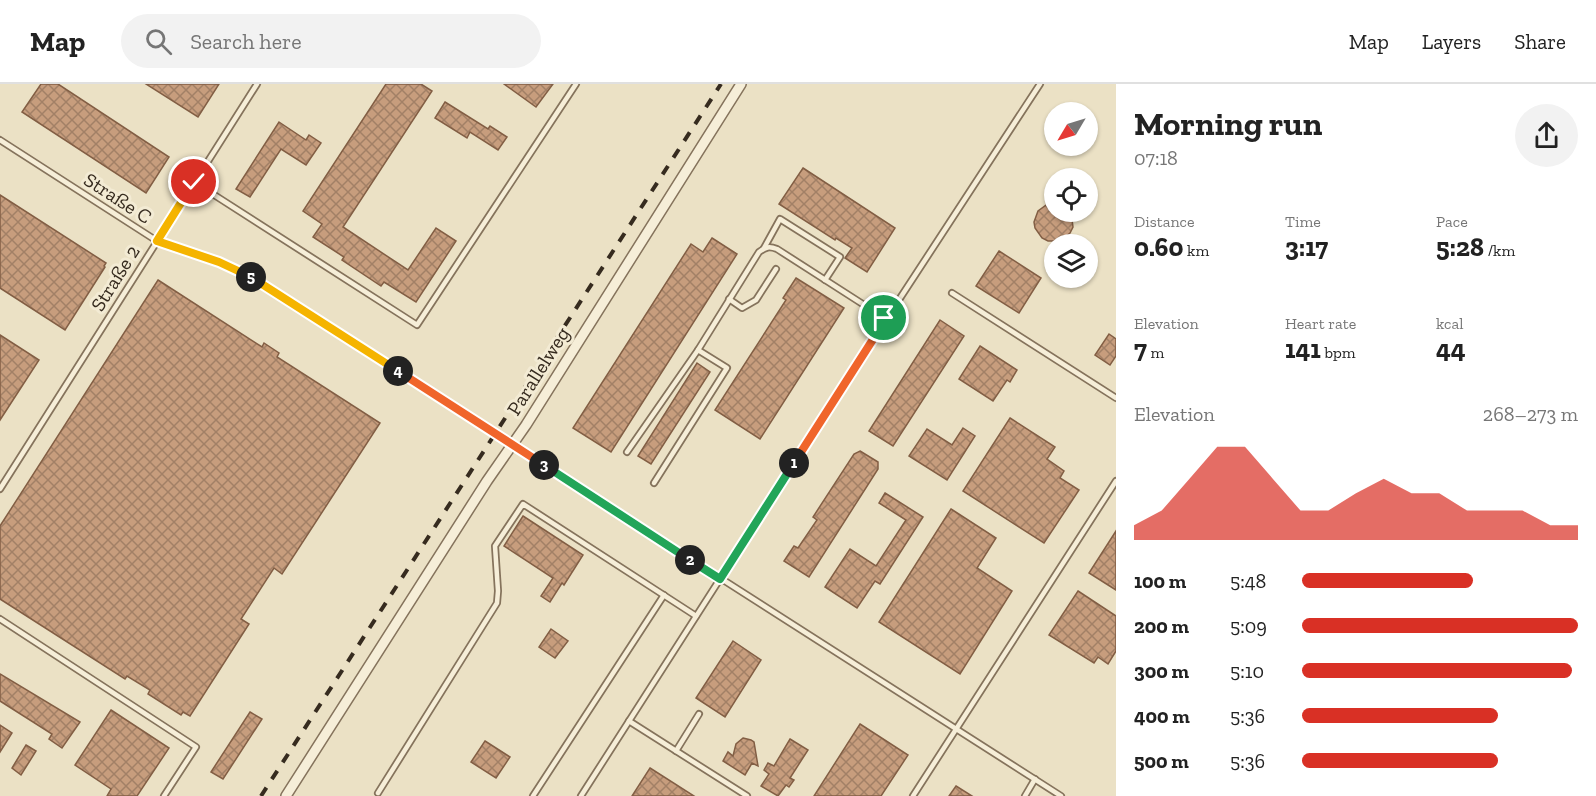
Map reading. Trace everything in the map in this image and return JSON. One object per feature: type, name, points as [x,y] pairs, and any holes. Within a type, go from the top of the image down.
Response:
[{"type":"street","name":"Parallelweg","points":[[286,796],[487,481],[526,425],[741,84]]},
{"type":"lane","name":"Straße 2","points":[[0,489],[257,84]]},
{"type":"lane","points":[[194,182],[417,325],[576,84]]},
{"type":"lane","points":[[581,796],[886,319],[1040,84]]},
{"type":"lane","name":"Straße C","points":[[0,140],[157,241],[247,274],[1061,796]]},
{"type":"lane","points":[[764,248],[780,219],[840,257],[825,280]]},
{"type":"lane","points":[[627,452],[698,350],[759,252],[764,248],[769,246],[777,249],[886,319]]},
{"type":"lane","points":[[729,299],[742,308],[756,300],[776,269]]},
{"type":"lane","points":[[952,293],[1116,398]]},
{"type":"lane","points":[[654,483],[727,368],[698,350]]},
{"type":"lane","points":[[913,796],[1116,480]]},
{"type":"lane","points":[[378,793],[497,603],[495,546],[523,504],[696,616]]},
{"type":"lane","points":[[533,796],[664,595]]},
{"type":"lane","points":[[0,619],[196,747],[164,796]]},
{"type":"lane","points":[[676,751],[699,714]]},
{"type":"lane","points":[[629,721],[747,796]]},
{"type":"lane","points":[[1025,796],[1035,780]]},
{"type":"building","points":[[41,84],[58,84],[169,157],[146,193],[22,112]]},
{"type":"building","points":[[146,84],[219,84],[198,117]]},
{"type":"building","points":[[386,84],[421,84],[432,91],[343,227],[408,270],[436,228],[456,241],[416,302],[384,282],[381,286],[342,260],[344,257],[313,237],[322,224],[303,211]]},
{"type":"building","points":[[504,84],[553,84],[536,107]]},
{"type":"building","points":[[445,102],[488,129],[490,126],[507,137],[498,150],[470,132],[467,138],[435,118]]},
{"type":"building","points":[[279,122],[306,140],[309,135],[321,143],[306,165],[281,149],[250,197],[236,189]]},
{"type":"building","points":[[803,168],[895,228],[867,272],[845,258],[852,248],[836,238],[835,240],[779,204]]},
{"type":"building","points":[[0,195],[106,263],[65,330],[0,288]]},
{"type":"building","points":[[1044,207],[1044,222],[1072,222],[1070,233],[1044,234],[1044,239],[1042,238],[1034,222],[1038,211]]},
{"type":"building","points":[[712,238],[737,254],[611,452],[573,428],[691,244],[703,252]]},
{"type":"building","points":[[999,251],[1041,278],[1019,313],[976,286]]},
{"type":"building","points":[[796,278],[844,308],[760,439],[715,410],[786,300],[783,298]]},
{"type":"building","points":[[158,280],[262,347],[264,343],[279,353],[277,357],[380,423],[282,574],[274,568],[241,619],[249,624],[190,716],[183,712],[181,715],[148,694],[150,690],[127,676],[125,679],[0,599],[0,526]]},
{"type":"building","points":[[940,320],[964,336],[893,446],[869,431]]},
{"type":"building","points":[[1109,334],[1116,339],[1116,356],[1110,365],[1095,355]]},
{"type":"building","points":[[0,335],[39,360],[0,420]]},
{"type":"building","points":[[980,346],[1017,370],[1010,382],[1007,380],[993,401],[959,379]]},
{"type":"building","points":[[697,363],[710,372],[651,464],[638,456]]},
{"type":"building","points":[[1010,418],[1055,447],[1047,459],[1064,471],[1060,478],[1079,490],[1044,543],[963,491]]},
{"type":"building","points":[[963,428],[975,436],[947,480],[909,456],[927,429],[952,445]]},
{"type":"building","points":[[860,451],[878,462],[878,469],[809,577],[784,561],[794,546],[798,548],[817,520],[813,517],[854,454]]},
{"type":"building","points":[[885,493],[923,517],[880,584],[875,581],[857,608],[825,587],[850,549],[876,566],[906,520],[879,503]]},
{"type":"building","points":[[951,509],[996,538],[977,568],[1012,591],[960,674],[879,622]]},
{"type":"building","points":[[523,516],[583,555],[550,602],[541,596],[553,578],[504,546]]},
{"type":"building","points":[[1116,531],[1116,590],[1089,573]]},
{"type":"building","points":[[1078,591],[1116,616],[1116,651],[1108,664],[1098,657],[1094,663],[1049,635]]},
{"type":"building","points":[[551,629],[568,641],[555,658],[539,647]]},
{"type":"building","points":[[733,641],[761,660],[725,717],[696,698]]},
{"type":"building","points":[[0,674],[80,722],[62,748],[49,739],[52,734],[0,701]]},
{"type":"building","points":[[111,710],[169,748],[137,796],[107,796],[111,789],[75,765]]},
{"type":"building","points":[[250,712],[262,719],[223,779],[211,772]]},
{"type":"building","points":[[860,724],[908,755],[881,796],[814,796]]},
{"type":"building","points":[[0,725],[12,733],[0,752]]},
{"type":"building","points":[[743,738],[754,742],[758,766],[752,763],[745,775],[723,761],[728,752],[733,756],[736,744]]},
{"type":"building","points":[[790,739],[808,750],[790,778],[794,780],[789,787],[786,785],[778,796],[761,786],[769,774],[764,770],[768,763],[774,766]]},
{"type":"building","points":[[485,741],[510,757],[496,778],[471,762]]},
{"type":"building","points":[[26,745],[36,751],[21,775],[12,768]]},
{"type":"building","points":[[650,768],[694,796],[632,796]]},
{"type":"building","points":[[956,786],[972,796],[949,796]]},
{"type":"railway","points":[[261,796],[721,84]]},
{"type":"route","points":[[194,182],[157,241],[247,274],[720,579],[886,319],[884,318]]}]
